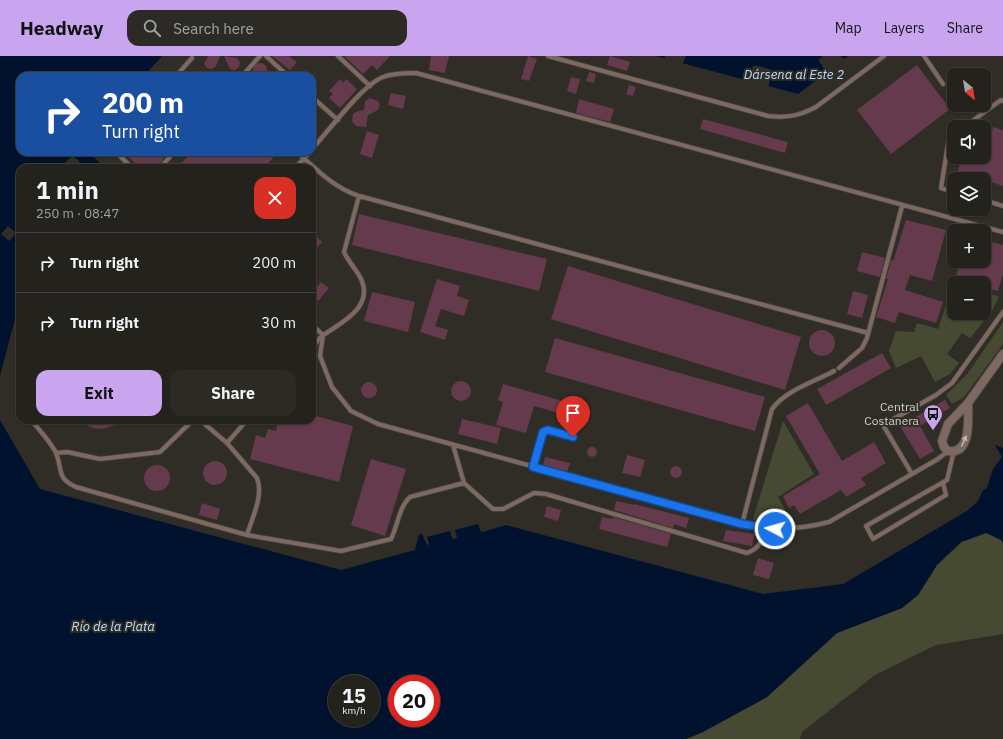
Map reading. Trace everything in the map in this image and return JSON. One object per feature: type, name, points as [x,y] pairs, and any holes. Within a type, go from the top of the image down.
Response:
[{"type":"street","points":[[968,403],[968,429],[964,444],[951,451],[942,443],[948,424],[968,403],[1003,354]]},
{"type":"lane","points":[[246,72],[260,56]]},
{"type":"lane","points":[[266,56],[284,72]]},
{"type":"lane","points":[[338,56],[370,86]]},
{"type":"lane","points":[[548,56],[768,116],[784,118],[804,114],[816,107],[884,56]]},
{"type":"lane","points":[[924,56],[943,84]]},
{"type":"lane","points":[[180,72],[192,58]]},
{"type":"lane","points":[[316,145],[370,86],[382,78],[399,74],[416,74],[1003,232]]},
{"type":"lane","points":[[973,120],[1000,100],[1003,101]]},
{"type":"lane","points":[[316,101],[338,120]]},
{"type":"lane","points":[[947,150],[941,188],[947,190]]},
{"type":"lane","points":[[120,156],[128,164]]},
{"type":"lane","points":[[164,164],[170,156]]},
{"type":"lane","points":[[302,156],[311,164]]},
{"type":"lane","points":[[299,164],[304,158]]},
{"type":"lane","points":[[316,168],[340,187],[358,196],[868,333]]},
{"type":"lane","points":[[316,343],[323,335],[354,315],[362,300],[364,290],[362,280],[344,252],[358,196]]},
{"type":"lane","points":[[991,202],[1003,206]]},
{"type":"lane","points":[[839,368],[862,348],[868,333],[902,206]]},
{"type":"lane","points":[[912,474],[883,425],[936,395],[952,383],[1003,312]]},
{"type":"lane","points":[[316,329],[323,335]]},
{"type":"lane","points":[[323,335],[320,356],[332,387],[351,411],[378,424],[742,524],[782,529],[829,522],[951,451]]},
{"type":"lane","points":[[742,524],[772,409],[778,401],[834,371]]},
{"type":"lane","points":[[34,424],[56,453],[60,473],[66,482],[76,487],[247,535],[341,551],[391,539],[396,529],[404,502],[410,497],[464,484]]},
{"type":"lane","points":[[56,453],[67,452],[100,459],[160,452],[189,424]]},
{"type":"lane","points":[[205,424],[227,443],[257,478],[260,485],[247,535]]},
{"type":"lane","points":[[227,443],[244,424]]},
{"type":"lane","points":[[533,467],[543,432],[548,430],[573,437]]},
{"type":"lane","points":[[453,445],[464,484],[493,509],[503,509],[534,493],[546,494],[747,553],[756,549],[762,542],[765,528]]},
{"type":"lane","points":[[943,483],[946,495],[873,539],[866,526],[947,480],[951,451]]},
{"type":"green space","points":[[991,294],[999,296],[991,312]]},
{"type":"green space","points":[[947,303],[947,320],[985,320],[970,338],[962,333],[947,354],[959,363],[950,374],[935,382],[921,356],[896,368],[889,351],[896,331],[914,332],[917,323],[938,329]]},
{"type":"green space","points":[[1003,322],[1003,344],[964,397],[952,404],[946,395],[968,373]]},
{"type":"green space","points":[[783,421],[814,474],[778,497],[792,522],[771,524],[753,519]]},
{"type":"green space","points":[[986,533],[1001,540],[1003,543],[1003,634],[936,645],[875,675],[802,732],[800,739],[686,739],[701,733],[767,697],[837,633],[902,608],[918,595],[937,565],[962,542]]},
{"type":"water","points":[[0,56],[162,56],[148,72],[16,72],[16,156],[93,156],[100,163],[16,164],[16,315],[0,376]]},
{"type":"water","name":"Dársena al Este 2","points":[[656,56],[848,56],[798,94]]},
{"type":"water","name":"Río de la Plata","points":[[0,420],[40,489],[341,570],[415,550],[419,534],[422,534],[427,545],[429,544],[427,537],[450,531],[452,538],[455,539],[457,537],[455,530],[478,524],[482,532],[506,525],[763,594],[843,584],[967,511],[978,501],[983,490],[987,488],[993,469],[1002,457],[995,445],[1003,448],[1003,543],[1001,540],[986,533],[961,542],[937,565],[918,595],[902,608],[837,633],[767,697],[701,733],[686,739],[0,739]]},
{"type":"pier","points":[[665,56],[686,56],[682,65],[664,60]]},
{"type":"pier","points":[[823,56],[841,56],[845,61],[828,74],[818,60]]},
{"type":"pier","points":[[753,66],[759,66],[772,70],[768,88],[748,83]]},
{"type":"pier","points":[[71,156],[80,162],[78,164],[65,163]]},
{"type":"pier","points":[[8,226],[16,233],[9,241],[1,234]]},
{"type":"building","points":[[208,56],[220,56],[216,66],[212,69],[207,68],[204,64]]},
{"type":"building","points":[[224,56],[237,58],[240,62],[239,67],[235,70],[230,69]]},
{"type":"building","points":[[272,56],[289,56],[297,62],[290,70]]},
{"type":"building","points":[[344,56],[390,56],[377,70],[372,65],[363,74]]},
{"type":"building","points":[[431,56],[449,56],[445,73],[429,70]]},
{"type":"building","points":[[528,56],[537,59],[529,81],[521,79]]},
{"type":"building","points":[[610,56],[630,62],[627,71],[607,65]]},
{"type":"building","points":[[257,63],[263,63],[267,67],[267,72],[253,72],[253,67]]},
{"type":"building","points":[[917,65],[947,105],[947,111],[891,154],[857,110]]},
{"type":"building","points":[[589,72],[596,74],[594,83],[586,81]]},
{"type":"building","points":[[571,77],[580,79],[576,94],[567,91]]},
{"type":"building","points":[[340,79],[343,83],[346,79],[357,89],[340,108],[329,98],[333,94],[329,91]]},
{"type":"building","points":[[629,85],[636,87],[633,96],[626,94]]},
{"type":"building","points":[[391,93],[406,96],[403,109],[388,105]]},
{"type":"building","points":[[370,98],[378,101],[380,105],[378,110],[368,115],[366,127],[356,126],[352,121],[353,114],[364,110],[365,101]]},
{"type":"building","points":[[579,99],[614,109],[610,122],[576,113]]},
{"type":"building","points":[[703,119],[788,142],[785,153],[700,129]]},
{"type":"building","points":[[993,127],[1003,130],[1003,186],[991,182],[991,172],[958,171],[960,164],[991,164],[991,136]]},
{"type":"building","points":[[367,131],[379,135],[372,158],[360,154]]},
{"type":"building","points":[[128,156],[165,156],[160,164],[136,164]]},
{"type":"building","points":[[188,156],[274,156],[268,164],[181,164]]},
{"type":"building","points":[[359,214],[547,259],[539,291],[352,245]]},
{"type":"building","points":[[906,220],[946,230],[932,281],[910,275],[905,290],[943,302],[936,323],[899,312],[895,323],[876,317],[888,279],[886,279],[891,260],[893,261]]},
{"type":"building","points":[[316,236],[322,242],[316,249]]},
{"type":"building","points":[[991,242],[1003,245],[1003,274],[998,291],[991,290],[991,276],[956,276],[958,268],[991,268]]},
{"type":"building","points":[[862,252],[885,258],[880,277],[857,271]]},
{"type":"building","points":[[568,266],[801,337],[785,390],[551,319]]},
{"type":"building","points":[[437,279],[460,286],[457,296],[469,300],[464,316],[441,309],[435,326],[448,330],[445,340],[420,332]]},
{"type":"building","points":[[321,282],[329,288],[318,301],[316,299],[316,288]]},
{"type":"building","points":[[853,291],[868,295],[862,318],[847,314]]},
{"type":"building","points":[[372,292],[415,302],[408,332],[364,321]]},
{"type":"building","points":[[822,330],[831,334],[835,343],[831,352],[822,356],[813,352],[809,343],[813,334]]},
{"type":"building","points":[[555,338],[765,397],[755,431],[545,372]]},
{"type":"building","points":[[882,353],[891,368],[826,405],[817,389]]},
{"type":"building","points":[[461,381],[468,384],[471,391],[468,398],[461,401],[454,398],[451,391],[454,384]]},
{"type":"building","points":[[366,382],[372,382],[377,387],[375,396],[372,398],[366,398],[361,393],[361,387]]},
{"type":"building","points":[[503,384],[588,408],[584,420],[534,406],[526,433],[496,425],[503,402],[498,400]]},
{"type":"building","points":[[945,400],[950,408],[920,426],[934,451],[920,459],[900,426]]},
{"type":"building","points":[[808,403],[842,461],[874,442],[886,463],[861,478],[866,485],[846,497],[841,490],[800,514],[794,505],[789,508],[783,496],[820,474],[786,416]]},
{"type":"building","points":[[316,416],[353,426],[339,482],[250,459],[256,435],[265,438],[268,429],[276,431],[277,424],[316,424]]},
{"type":"building","points":[[462,419],[501,428],[497,444],[458,434]]},
{"type":"building","points":[[84,424],[119,424],[102,429],[93,428]]},
{"type":"building","points":[[592,447],[597,452],[592,457],[587,452]]},
{"type":"building","points":[[627,455],[645,460],[640,477],[622,473]]},
{"type":"building","points":[[545,457],[570,463],[567,472],[543,466]]},
{"type":"building","points":[[371,459],[406,469],[385,536],[351,525]]},
{"type":"building","points":[[215,461],[224,464],[227,473],[224,482],[215,485],[206,482],[203,473],[206,464]]},
{"type":"building","points":[[157,465],[166,469],[170,478],[166,487],[157,491],[148,487],[144,478],[148,469]]},
{"type":"building","points":[[674,466],[678,466],[682,472],[678,478],[674,478],[670,474],[670,470]]},
{"type":"building","points":[[616,501],[689,518],[686,528],[674,524],[673,528],[614,510]]},
{"type":"building","points":[[202,503],[220,509],[217,520],[199,515]]},
{"type":"building","points":[[547,506],[561,510],[558,521],[544,517]]},
{"type":"building","points":[[602,517],[612,519],[613,517],[671,534],[667,547],[599,529]]},
{"type":"building","points":[[726,530],[755,534],[752,546],[723,541]]},
{"type":"building","points":[[758,558],[774,563],[769,579],[753,575]]},
{"type":"place","name":"Central Costanera","points":[[933,431]]},
{"type":"route","points":[[573,437],[548,430],[543,432],[533,467],[742,524],[758,528],[775,529]]}]
